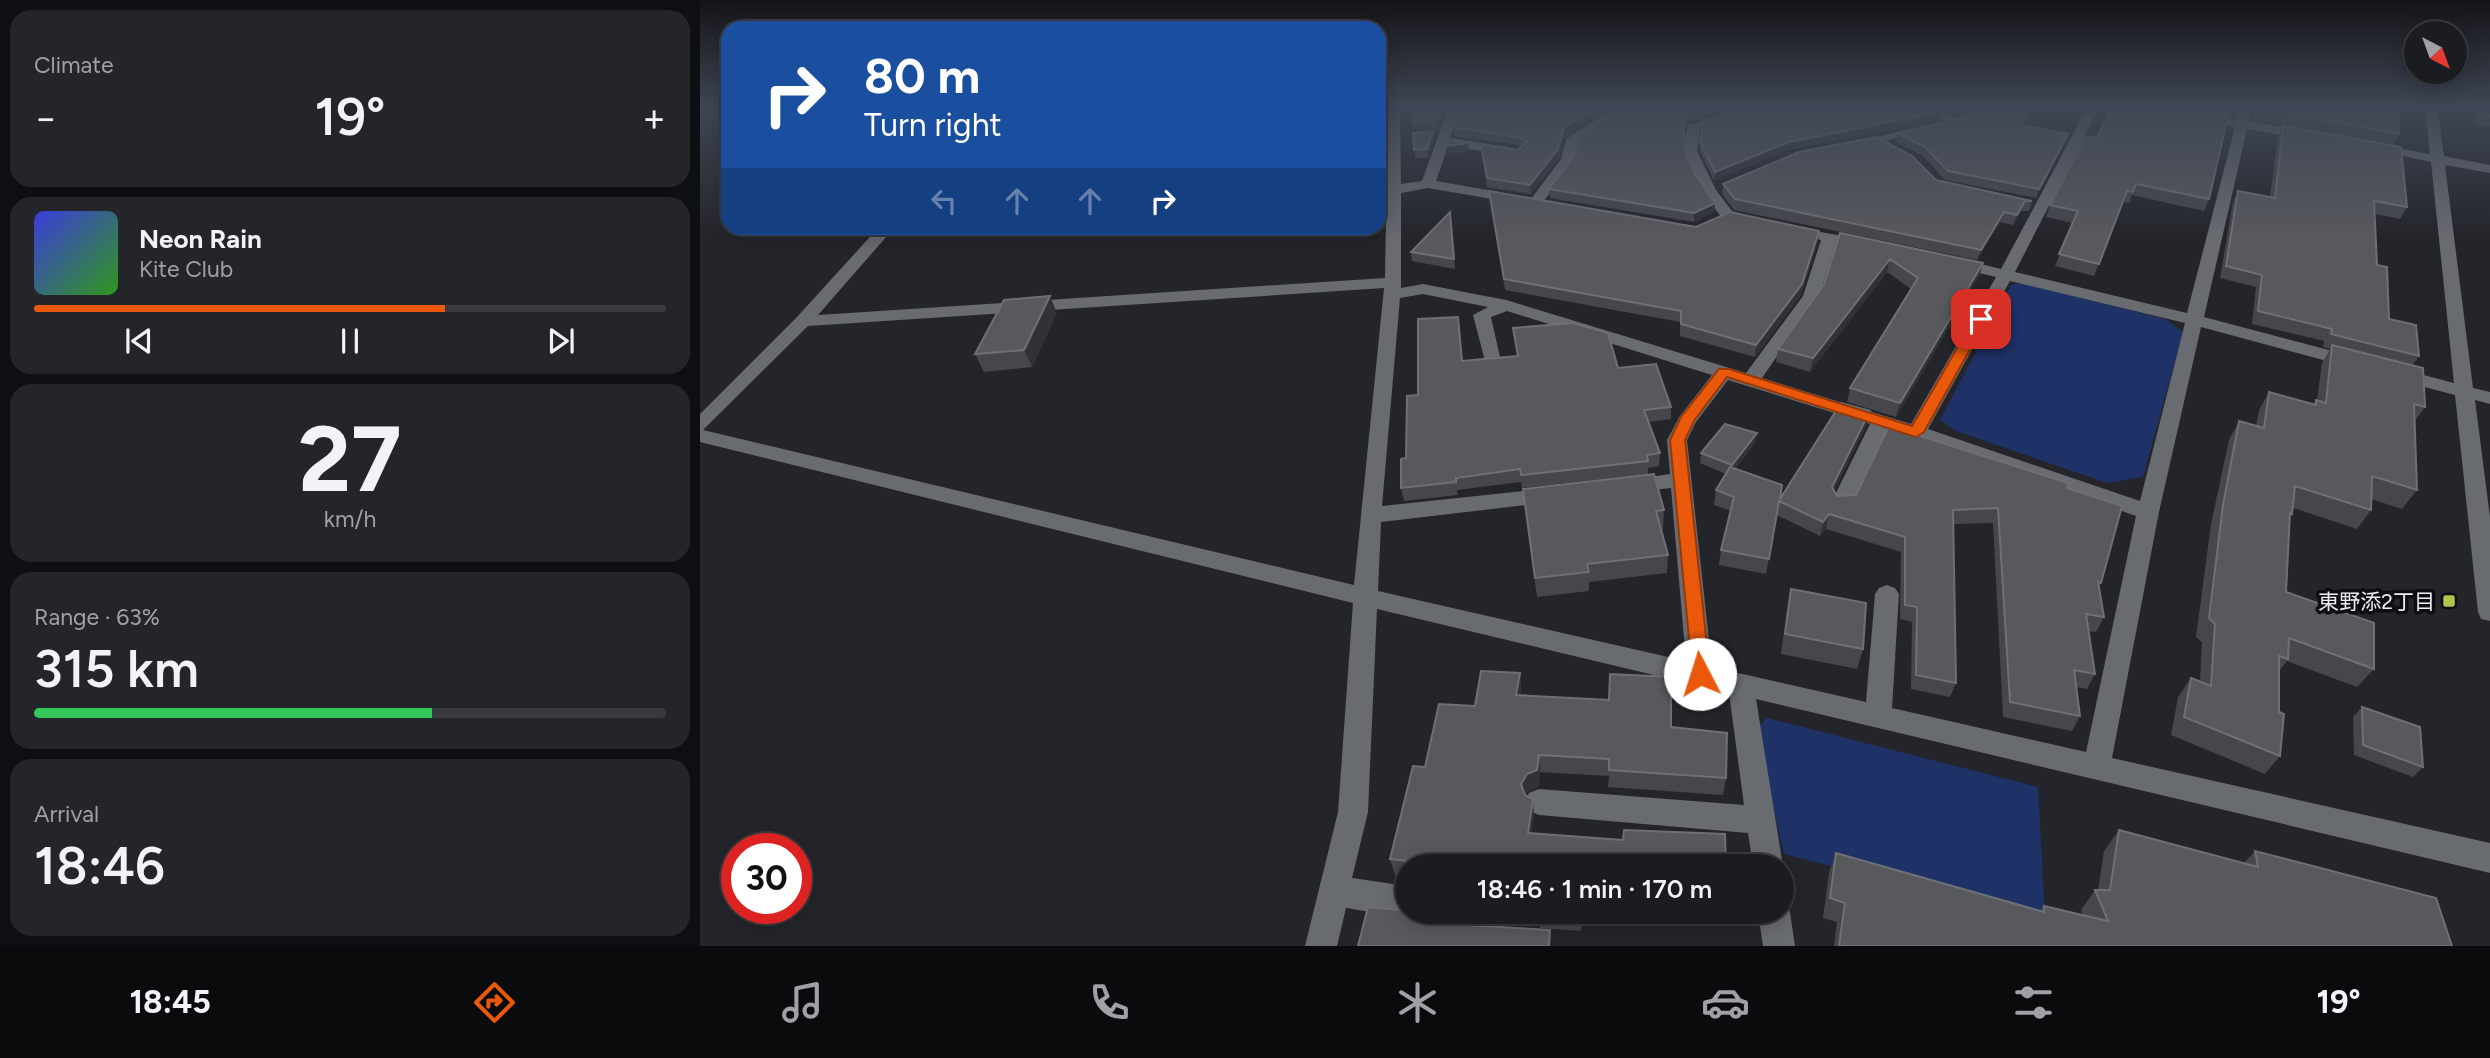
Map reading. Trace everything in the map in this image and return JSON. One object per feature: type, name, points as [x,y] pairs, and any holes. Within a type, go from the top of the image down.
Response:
[{"type":"street","points":[[1321,946],[1353,811],[1364,597],[1391,289],[1392,150]]},
{"type":"street","points":[[1428,184],[1436,150]]},
{"type":"street","points":[[1509,150],[1518,152]]},
{"type":"street","points":[[1392,190],[1428,184],[1542,204],[1568,159],[1570,150]]},
{"type":"street","points":[[1690,150],[1716,189],[1722,217],[1772,224],[1884,248]]},
{"type":"street","points":[[1916,432],[2006,274],[2036,205],[2068,150]]},
{"type":"street","points":[[2097,765],[2148,512],[2236,150]]},
{"type":"street","points":[[2387,150],[2490,169]]},
{"type":"street","points":[[2438,150],[2490,612]]},
{"type":"street","points":[[700,425],[803,321],[880,235]]},
{"type":"street","points":[[1751,380],[1811,296],[1830,237]]},
{"type":"street","points":[[1938,260],[2195,320],[2490,398]]},
{"type":"street","points":[[803,321],[1423,289],[1506,305],[1751,380],[1916,432],[2148,512]]},
{"type":"street","points":[[1491,356],[1482,315],[1506,305]]},
{"type":"street","points":[[1700,674],[1677,440],[1687,420],[1724,372]]},
{"type":"street","points":[[1842,503],[1881,421]]},
{"type":"street","points":[[700,436],[1364,597],[2490,858]]},
{"type":"street","points":[[1613,488],[1681,480]]},
{"type":"street","points":[[1370,515],[1572,493]]},
{"type":"street","points":[[1878,715],[1887,594]]},
{"type":"street","points":[[1741,684],[1766,854]]},
{"type":"street","points":[[1539,802],[1761,820]]},
{"type":"street","points":[[1335,891],[1395,900]]},
{"type":"street","points":[[1776,924],[1779,946]]},
{"type":"shaded area","points":[[2024,283],[2165,319],[2183,332],[2143,477],[2107,483],[1956,431],[1940,420],[2011,285]]},
{"type":"shaded area","points":[[1767,718],[2038,787],[2045,920],[1794,857],[1794,854],[1784,854],[1755,730]]},
{"type":"building","points":[[1482,150],[1557,150],[1530,185],[1487,178]]},
{"type":"building","points":[[1685,150],[1695,174],[1715,203],[1694,213],[1549,189],[1577,152]]},
{"type":"building","points":[[1704,150],[1769,150],[1715,172]]},
{"type":"building","points":[[1901,150],[1912,156],[1936,180],[2032,201],[2025,201],[2017,215],[2004,212],[1981,250],[1735,199],[1723,184],[1799,152]]},
{"type":"building","points":[[1928,150],[2059,150],[2039,189],[1948,171]]},
{"type":"building","points":[[2079,150],[2220,150],[2209,199],[2136,184],[2133,192],[2127,191],[2099,264],[2059,254],[2078,211],[2050,205]]},
{"type":"building","points":[[2280,150],[2401,150],[2407,207],[2374,201],[2377,265],[2387,267],[2389,319],[2416,325],[2419,356],[2331,334],[2332,329],[2258,311],[2262,275],[2226,266],[2238,191],[2275,198]]},
{"type":"building","points":[[1489,191],[1696,227],[1730,212],[1819,231],[1802,284],[1756,345],[1681,324],[1681,311],[1504,279]]},
{"type":"building","points":[[1450,212],[1454,259],[1411,252]]},
{"type":"building","points":[[1840,233],[1983,263],[1900,403],[1850,388],[1918,278],[1890,259],[1813,358],[1778,349],[1824,284]]},
{"type":"building","points":[[1050,296],[1024,350],[975,354],[1004,300]]},
{"type":"building","points":[[1458,317],[1462,361],[1518,356],[1513,328],[1573,323],[1608,333],[1618,368],[1656,364],[1671,407],[1644,410],[1660,453],[1647,455],[1648,461],[1521,475],[1520,469],[1456,478],[1456,482],[1401,488],[1401,459],[1406,458],[1407,396],[1418,395],[1418,319]]},
{"type":"building","points":[[2332,345],[2423,368],[2425,407],[2414,404],[2417,490],[2372,476],[2371,510],[2295,486],[2292,514],[2290,513],[2286,592],[2374,623],[2374,669],[2289,638],[2288,659],[2279,656],[2279,712],[2284,714],[2280,756],[2184,717],[2191,678],[2211,686],[2215,624],[2209,618],[2223,505],[2239,421],[2264,428],[2269,392],[2316,405],[2316,400],[2326,403]]},
{"type":"building","points":[[1841,403],[1870,411],[1832,487],[1837,496],[1856,495],[1889,426],[2068,483],[2067,488],[2122,506],[2101,583],[2098,582],[2104,617],[2086,614],[2095,674],[2074,670],[2080,716],[2010,702],[1998,508],[1953,510],[1956,683],[1916,675],[1917,607],[1905,605],[1905,537],[1829,514],[1823,522],[1779,501],[1769,559],[1721,550],[1734,497],[1716,490],[1730,467],[1782,485],[1780,499]]},
{"type":"building","points":[[1725,424],[1757,433],[1732,465],[1701,453]]},
{"type":"building","points":[[1654,474],[1664,510],[1656,511],[1668,555],[1587,564],[1589,572],[1535,578],[1523,489]]},
{"type":"building","points":[[1791,589],[1866,603],[1863,649],[1785,634]]},
{"type":"building","points":[[1481,671],[1520,673],[1516,695],[1609,700],[1610,674],[1671,677],[1671,727],[1727,733],[1726,778],[1609,770],[1609,759],[1539,755],[1537,770],[1527,774],[1521,784],[1525,795],[1533,799],[1528,833],[1623,840],[1624,830],[1725,834],[1726,854],[1395,854],[1395,860],[1390,859],[1413,766],[1425,767],[1439,704],[1475,706]]},
{"type":"building","points":[[2362,707],[2420,727],[2423,767],[2363,745]]},
{"type":"building","points":[[2119,830],[2258,867],[2255,851],[2436,898],[2452,946],[1839,946],[1845,903],[1830,898],[1836,853],[2044,912],[2044,906],[2108,921],[2095,890],[2110,890]]},
{"type":"building","points":[[1368,907],[1395,910],[1395,924],[1550,930],[1549,946],[1358,946]]},
{"type":"place","name":"東野添2丁目","points":[[2449,601]]},
{"type":"route","points":[[1700,674],[1677,440],[1687,420],[1724,372],[1916,432],[1981,319]]}]
